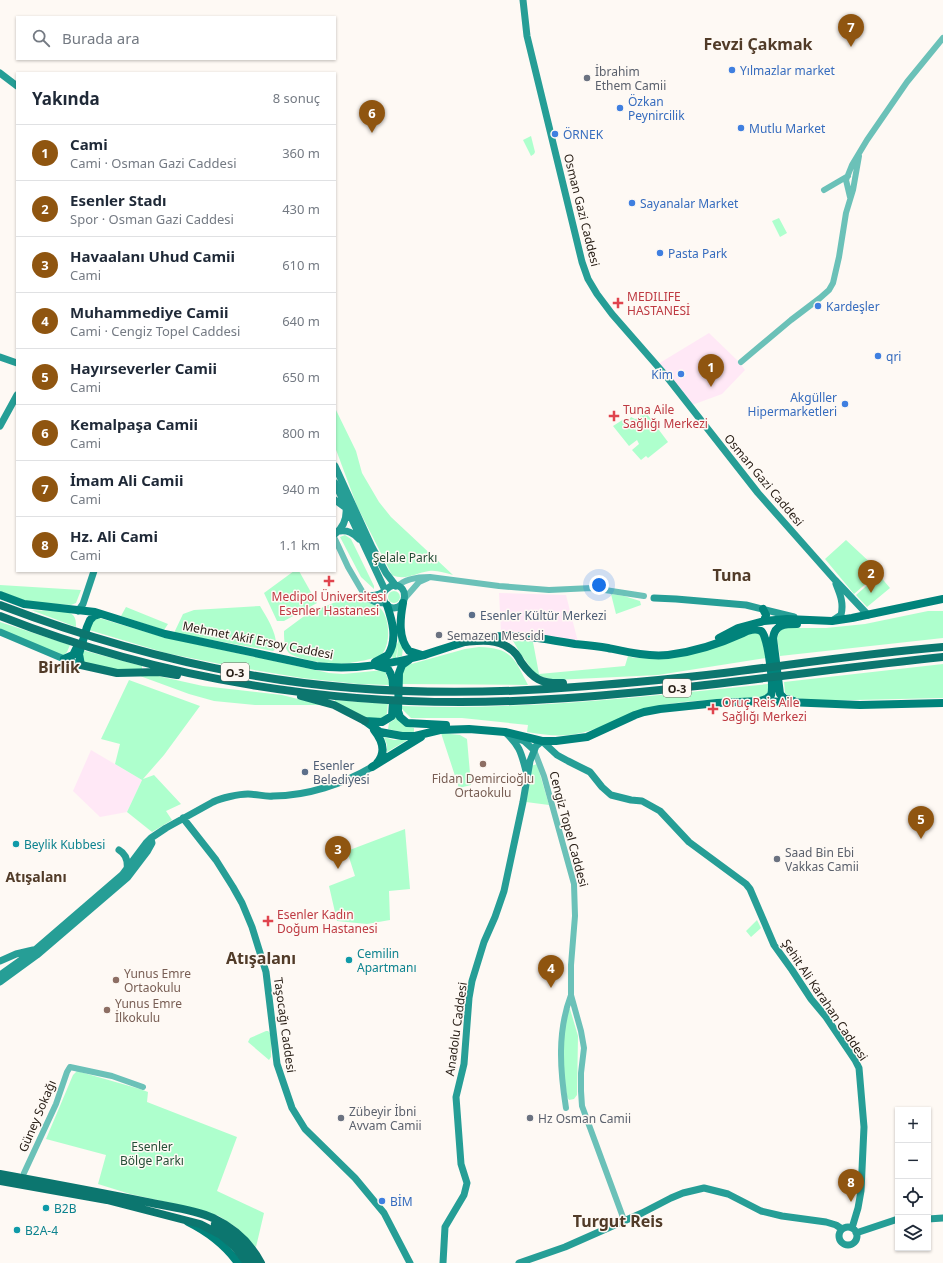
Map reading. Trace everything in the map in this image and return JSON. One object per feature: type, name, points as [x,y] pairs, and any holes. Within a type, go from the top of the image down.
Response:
[{"type":"highway","name":"O-3","points":[[0,605],[86,635],[164,656],[247,674],[323,684],[388,690],[475,692],[538,690],[606,685],[943,647]]},
{"type":"highway","name":"O-3","points":[[0,616],[71,641],[145,662],[212,678],[285,690],[331,695],[409,700],[510,701],[630,693],[943,657]]},
{"type":"highway","points":[[463,642],[487,641],[504,645],[514,652],[533,676],[542,682],[592,683],[606,685]]},
{"type":"highway","points":[[78,664],[116,673],[159,672],[212,678]]},
{"type":"highway","points":[[285,690],[297,695],[334,705],[365,721]]},
{"type":"highway","points":[[0,1169],[64,1180],[105,1190],[133,1199]]},
{"type":"highway","points":[[0,1174],[133,1199],[207,1216],[231,1228],[248,1244],[261,1263]]},
{"type":"highway","points":[[0,1181],[76,1194],[144,1209],[200,1224],[221,1235],[235,1247],[247,1263]]},
{"type":"highway","points":[[0,1186],[125,1205]]},
{"type":"highway","points":[[187,1211],[220,1227],[236,1240],[255,1263]]},
{"type":"main road","name":"Osman Gazi Caddesi","points":[[523,0],[527,36],[582,262],[588,279],[612,314],[667,377],[758,493],[868,615]]},
{"type":"main road","points":[[0,73],[16,85]]},
{"type":"main road","points":[[0,78],[16,90]]},
{"type":"main road","points":[[0,356],[16,363]]},
{"type":"main road","points":[[0,426],[16,397]]},
{"type":"main road","points":[[336,468],[369,541],[386,573],[397,586],[403,590],[404,600],[401,618],[403,639],[409,651],[419,656]]},
{"type":"main road","points":[[336,486],[379,576],[393,631],[394,639],[388,655],[383,659],[368,665]]},
{"type":"main road","points":[[336,501],[346,508]]},
{"type":"main road","points":[[337,532],[344,526],[346,520],[346,508]]},
{"type":"main road","points":[[337,532],[345,530],[351,532],[361,541]]},
{"type":"main road","points":[[0,632],[64,659],[73,656],[83,629],[84,618],[78,611],[83,604],[94,572]]},
{"type":"main road","points":[[365,596],[372,594],[377,590],[379,576]]},
{"type":"main road","name":"Osman Gazi Caddesi","points":[[832,621],[841,615],[843,608],[842,599],[835,580]]},
{"type":"main road","points":[[365,596],[384,591],[392,586],[397,586]]},
{"type":"main road","points":[[88,588],[90,606],[92,610],[100,614]]},
{"type":"main road","name":"Mehmet Akif Ersoy Caddesi","points":[[0,595],[24,604],[100,614],[165,634],[316,666],[343,668],[383,664],[419,656],[463,642],[486,637],[513,636],[542,638],[609,648],[618,651],[668,655],[697,649]]},
{"type":"main road","points":[[365,596],[368,599],[378,603],[386,604],[395,608],[404,600]]},
{"type":"main road","points":[[654,598],[710,601],[763,609],[790,616],[832,621]]},
{"type":"main road","points":[[770,646],[774,632],[777,628],[784,625],[811,624],[832,621],[943,600]]},
{"type":"main road","points":[[916,605],[943,605]]},
{"type":"main road","points":[[763,609],[766,615],[764,621]]},
{"type":"main road","points":[[64,659],[63,668],[78,664],[79,654],[90,620],[94,616],[100,614]]},
{"type":"main road","points":[[697,649],[738,628],[764,621],[787,619],[832,621]]},
{"type":"main road","points":[[697,649],[716,644],[748,631],[755,629],[760,630],[764,634],[770,646],[775,687],[784,698],[806,704]]},
{"type":"main road","points":[[419,656],[405,662],[400,668],[398,711],[400,717],[407,723],[459,726],[469,729]]},
{"type":"main road","points":[[365,721],[382,722],[392,716],[393,683],[391,673],[384,667],[368,665]]},
{"type":"main road","points":[[760,701],[771,695],[775,687]]},
{"type":"main road","points":[[365,721],[372,727],[385,734],[409,737],[440,730],[469,729],[505,732],[542,741],[556,741],[587,737],[635,715],[660,709],[717,703],[760,701],[860,705],[943,704]]},
{"type":"main road","points":[[931,704],[943,708]]},
{"type":"main road","points":[[372,727],[382,741],[383,751],[380,760],[372,767]]},
{"type":"main road","points":[[505,732],[524,741],[534,750]]},
{"type":"main road","points":[[505,732],[516,742],[519,747],[527,773]]},
{"type":"main road","points":[[0,975],[35,950],[122,875],[151,838],[183,818],[218,799],[247,794],[273,796],[319,789],[349,780],[429,733]]},
{"type":"main road","points":[[527,773],[534,750],[542,741]]},
{"type":"main road","name":"Şehit Ali Karahan Caddesi","points":[[542,741],[568,762],[590,772],[602,787],[611,795],[630,800],[642,801],[660,811],[689,842],[746,884],[750,890],[774,945],[826,1018],[859,1068],[864,1127],[861,1191],[854,1230]]},
{"type":"main road","points":[[553,750],[556,741]]},
{"type":"main road","name":"Anadolu Caddesi","points":[[443,1263],[445,1227],[464,1195],[467,1183],[461,1164],[456,1096],[464,1064],[469,998],[472,981],[484,942],[504,891],[523,802],[527,773]]},
{"type":"main road","name":"Taşocağı Caddesi","points":[[183,818],[216,860],[242,903],[252,927],[266,972],[277,1064],[292,1108],[305,1130],[355,1178],[384,1213],[410,1263]]},
{"type":"main road","points":[[0,982],[36,955],[128,877],[147,852],[152,843],[151,838]]},
{"type":"main road","points":[[119,850],[125,855],[127,870]]},
{"type":"main road","points":[[0,961],[16,954],[35,950]]},
{"type":"main road","points":[[519,1263],[565,1247],[683,1193],[704,1188],[728,1194],[761,1211],[782,1216],[826,1222],[836,1225],[842,1229],[846,1227],[854,1230],[895,1220]]},
{"type":"main road","points":[[178,1218],[190,1223],[217,1240],[238,1263]]},
{"type":"main road","points":[[931,1218],[943,1218]]},
{"type":"main road","points":[[842,1229],[839,1237],[842,1242],[846,1244],[853,1243],[857,1237],[854,1230]]},
{"type":"street","points":[[851,201],[847,185],[847,176],[852,165],[867,140],[907,82],[943,38]]},
{"type":"street","points":[[742,362],[791,320],[820,298],[829,290],[833,283],[846,213],[851,201],[855,181],[858,156]]},
{"type":"street","points":[[847,176],[850,176],[855,181]]},
{"type":"street","points":[[847,176],[824,190],[847,185],[855,181]]},
{"type":"street","points":[[336,541],[348,567],[365,596]]},
{"type":"street","points":[[404,600],[419,582],[430,577]]},
{"type":"street","points":[[397,586],[412,579],[430,577],[499,586],[549,590],[592,588],[644,596]]},
{"type":"street","name":"Cengiz Topel Caddesi","points":[[534,750],[544,776],[574,884],[575,916],[571,965],[571,996],[581,1031],[584,1048],[581,1073],[582,1106],[624,1220]]},
{"type":"street","points":[[566,1108],[561,1065],[561,1037],[565,1011],[571,996]]},
{"type":"street","name":"Güney Sokağı","points":[[24,1173],[58,1098],[70,1067],[112,1076],[142,1087]]},
{"type":"shaded area","points":[[709,333],[738,361],[745,370],[722,394],[692,405],[658,364]]},
{"type":"shaded area","points":[[499,593],[566,595],[578,642],[501,632]]},
{"type":"shaded area","points":[[91,750],[142,780],[127,812],[100,817],[73,791]]},
{"type":"green space","points":[[531,136],[535,152],[531,156],[523,140]]},
{"type":"green space","points":[[779,218],[787,233],[780,237],[772,221]]},
{"type":"green space","name":"Şelale Parkı","points":[[336,410],[356,451],[362,473],[379,502],[391,517],[453,575],[432,571],[406,577],[397,577],[392,575],[357,506],[336,450]]},
{"type":"green space","points":[[644,410],[668,442],[648,458],[646,456],[641,460],[632,450],[639,444],[637,440],[629,446],[613,426],[624,419],[628,421],[631,417],[635,419],[639,418]]},
{"type":"green space","points":[[345,535],[351,539],[374,586],[374,589],[361,577],[340,537]]},
{"type":"green space","points":[[846,540],[875,567],[876,575],[854,594],[825,559]]},
{"type":"green space","points":[[293,572],[300,572],[317,603],[284,621],[277,621],[264,593]]},
{"type":"green space","points":[[879,575],[890,588],[867,607],[856,595]]},
{"type":"green space","points":[[0,585],[81,590],[76,603],[71,605],[28,602],[0,591]]},
{"type":"green space","points":[[392,591],[396,591],[400,597],[396,603],[392,603],[388,599],[388,595]]},
{"type":"green space","points":[[611,594],[640,601],[641,605],[616,614]]},
{"type":"green space","points":[[345,598],[368,602],[380,608],[383,612],[386,618],[388,637],[385,650],[382,654],[366,660],[331,664],[301,658],[288,652],[284,639],[284,631],[307,614]]},
{"type":"green space","points":[[260,606],[274,632],[276,649],[273,651],[174,633],[183,614],[194,610]]},
{"type":"green space","points":[[126,607],[168,624],[164,630],[121,616]]},
{"type":"green space","points":[[31,610],[62,611],[70,613],[75,617],[76,627]]},
{"type":"green space","points":[[928,611],[943,611],[943,638],[780,656],[777,638],[781,629],[826,628],[865,624]]},
{"type":"green space","points":[[99,618],[163,637],[329,673],[343,674],[384,670],[390,685],[358,684],[302,678],[166,653],[89,630],[94,620]]},
{"type":"green space","points":[[0,622],[70,645],[67,652],[63,656],[0,630]]},
{"type":"green space","points":[[751,633],[757,633],[761,636],[766,658],[658,675],[555,680],[536,675],[512,639],[533,642],[539,674],[625,666],[628,656],[634,658],[666,658]]},
{"type":"green space","points":[[398,635],[403,648],[402,656],[397,657],[398,645],[396,658],[393,659],[392,656],[397,642],[398,644]]},
{"type":"green space","points":[[479,647],[499,650],[511,656],[528,685],[399,684],[404,666],[465,649]]},
{"type":"green space","points":[[82,650],[142,666],[142,669],[110,669],[87,664],[82,660]]},
{"type":"green space","points":[[943,664],[943,698],[811,701],[789,696],[785,693],[784,682]]},
{"type":"green space","points":[[140,676],[158,676],[203,686],[282,695],[322,705],[255,705],[214,701],[189,694]]},
{"type":"green space","points":[[129,680],[200,706],[164,755],[143,779],[154,775],[181,804],[166,811],[172,820],[152,832],[127,812],[142,780],[115,764],[120,744],[101,739]]},
{"type":"green space","points":[[768,684],[769,692],[762,699],[701,700],[656,706],[633,712],[599,728],[579,734],[569,735],[550,735],[527,732],[528,725],[462,718],[411,718],[401,708],[402,706],[494,706],[631,698]]},
{"type":"green space","points":[[335,700],[388,704],[387,714],[381,719],[375,720],[353,712],[335,703]]},
{"type":"green space","points":[[396,716],[406,726],[414,728],[414,732],[402,732],[388,729],[389,723],[394,720]]},
{"type":"green space","points":[[441,733],[460,735],[467,739],[471,785],[459,788]]},
{"type":"green space","points":[[384,737],[394,740],[409,739],[387,752],[387,745]]},
{"type":"green space","points":[[537,764],[549,805],[526,802],[531,766]]},
{"type":"green space","points":[[405,829],[410,889],[389,891],[390,920],[367,924],[337,921],[329,886],[355,876],[347,851]]},
{"type":"green space","points":[[757,920],[761,928],[751,937],[746,931]]},
{"type":"green space","points":[[568,1009],[570,1009],[578,1036],[577,1095],[574,1099],[569,1100],[567,1097],[563,1053],[564,1031]]},
{"type":"green space","points":[[266,1031],[271,1034],[271,1057],[269,1060],[248,1042],[250,1038]]},
{"type":"green space","name":"Esenler Bölge Parkı","points":[[77,1071],[148,1092],[147,1102],[237,1137],[217,1191],[264,1213],[256,1247],[237,1228],[219,1216],[198,1209],[130,1194],[98,1184],[106,1155],[46,1139],[73,1075]]},
{"type":"place","name":"İmam Ali Camii","points":[[851,47]]},
{"type":"place","name":"Yılmazlar market","points":[[732,70]]},
{"type":"place","name":"İbrahim Ethem Camii","points":[[587,78]]},
{"type":"place","name":"Özkan Peynircilik","points":[[620,108]]},
{"type":"place","name":"Mutlu Market","points":[[741,128]]},
{"type":"place","name":"Kemalpaşa Camii","points":[[372,133]]},
{"type":"place","name":"ÖRNEK","points":[[555,134]]},
{"type":"place","name":"Sayanalar Market","points":[[632,203]]},
{"type":"place","name":"Pasta Park","points":[[660,253]]},
{"type":"place","name":"MEDILIFE HASTANESİ","points":[[618,303]]},
{"type":"place","name":"Kardeşler","points":[[818,306]]},
{"type":"place","name":"qri","points":[[878,356]]},
{"type":"place","name":"Kim","points":[[681,374]]},
{"type":"place","name":"Cami","points":[[711,387]]},
{"type":"place","name":"Akgüller Hipermarketleri","points":[[845,404]]},
{"type":"place","name":"Tuna Aile Sağlığı Merkezi","points":[[614,416]]},
{"type":"place","name":"Medipol Üniversitesi Esenler Hastanesi","points":[[329,581]]},
{"type":"place","name":"Esenler Stadı","points":[[871,593]]},
{"type":"place","name":"Esenler Kültür Merkezi","points":[[472,615]]},
{"type":"place","name":"Semazen Mescidi","points":[[439,635]]},
{"type":"place","name":"Oruç Reis Aile Sağlığı Merkezi","points":[[713,709]]},
{"type":"place","name":"Fidan Demircioğlu Ortaokulu","points":[[483,764]]},
{"type":"place","name":"Esenler Belediyesi","points":[[305,772]]},
{"type":"place","name":"Hayırseverler Camii","points":[[921,839]]},
{"type":"place","name":"Beylik Kubbesi","points":[[16,844]]},
{"type":"place","name":"Saad Bin Ebi Vakkas Camii","points":[[777,859]]},
{"type":"place","name":"Havaalanı Uhud Camii","points":[[338,869]]},
{"type":"place","name":"Esenler Kadın Doğum Hastanesi","points":[[268,921]]},
{"type":"place","name":"Cemilin Apartmanı","points":[[349,960]]},
{"type":"place","name":"Yunus Emre Ortaokulu","points":[[116,980]]},
{"type":"place","name":"Muhammediye Camii","points":[[551,988]]},
{"type":"place","name":"Yunus Emre İlkokulu","points":[[107,1010]]},
{"type":"place","name":"Zübeyir İbni Avvam Camii","points":[[341,1118]]},
{"type":"place","name":"Hz Osman Camii","points":[[530,1118]]},
{"type":"place","name":"BİM","points":[[382,1201]]},
{"type":"place","name":"Hz. Ali Cami","points":[[851,1202]]},
{"type":"place","name":"B2B","points":[[46,1208]]},
{"type":"place","name":"B2A-4","points":[[17,1230]]},
{"type":"district","name":"Fevzi Çakmak","points":[[758,44]]},
{"type":"district","name":"Tuna","points":[[732,575]]},
{"type":"district","name":"Birlik","points":[[59,667]]},
{"type":"district","name":"Atışalanı","points":[[36,876]]},
{"type":"district","name":"Atışalanı","points":[[261,958]]},
{"type":"district","name":"Turgut Reis","points":[[618,1221]]}]
